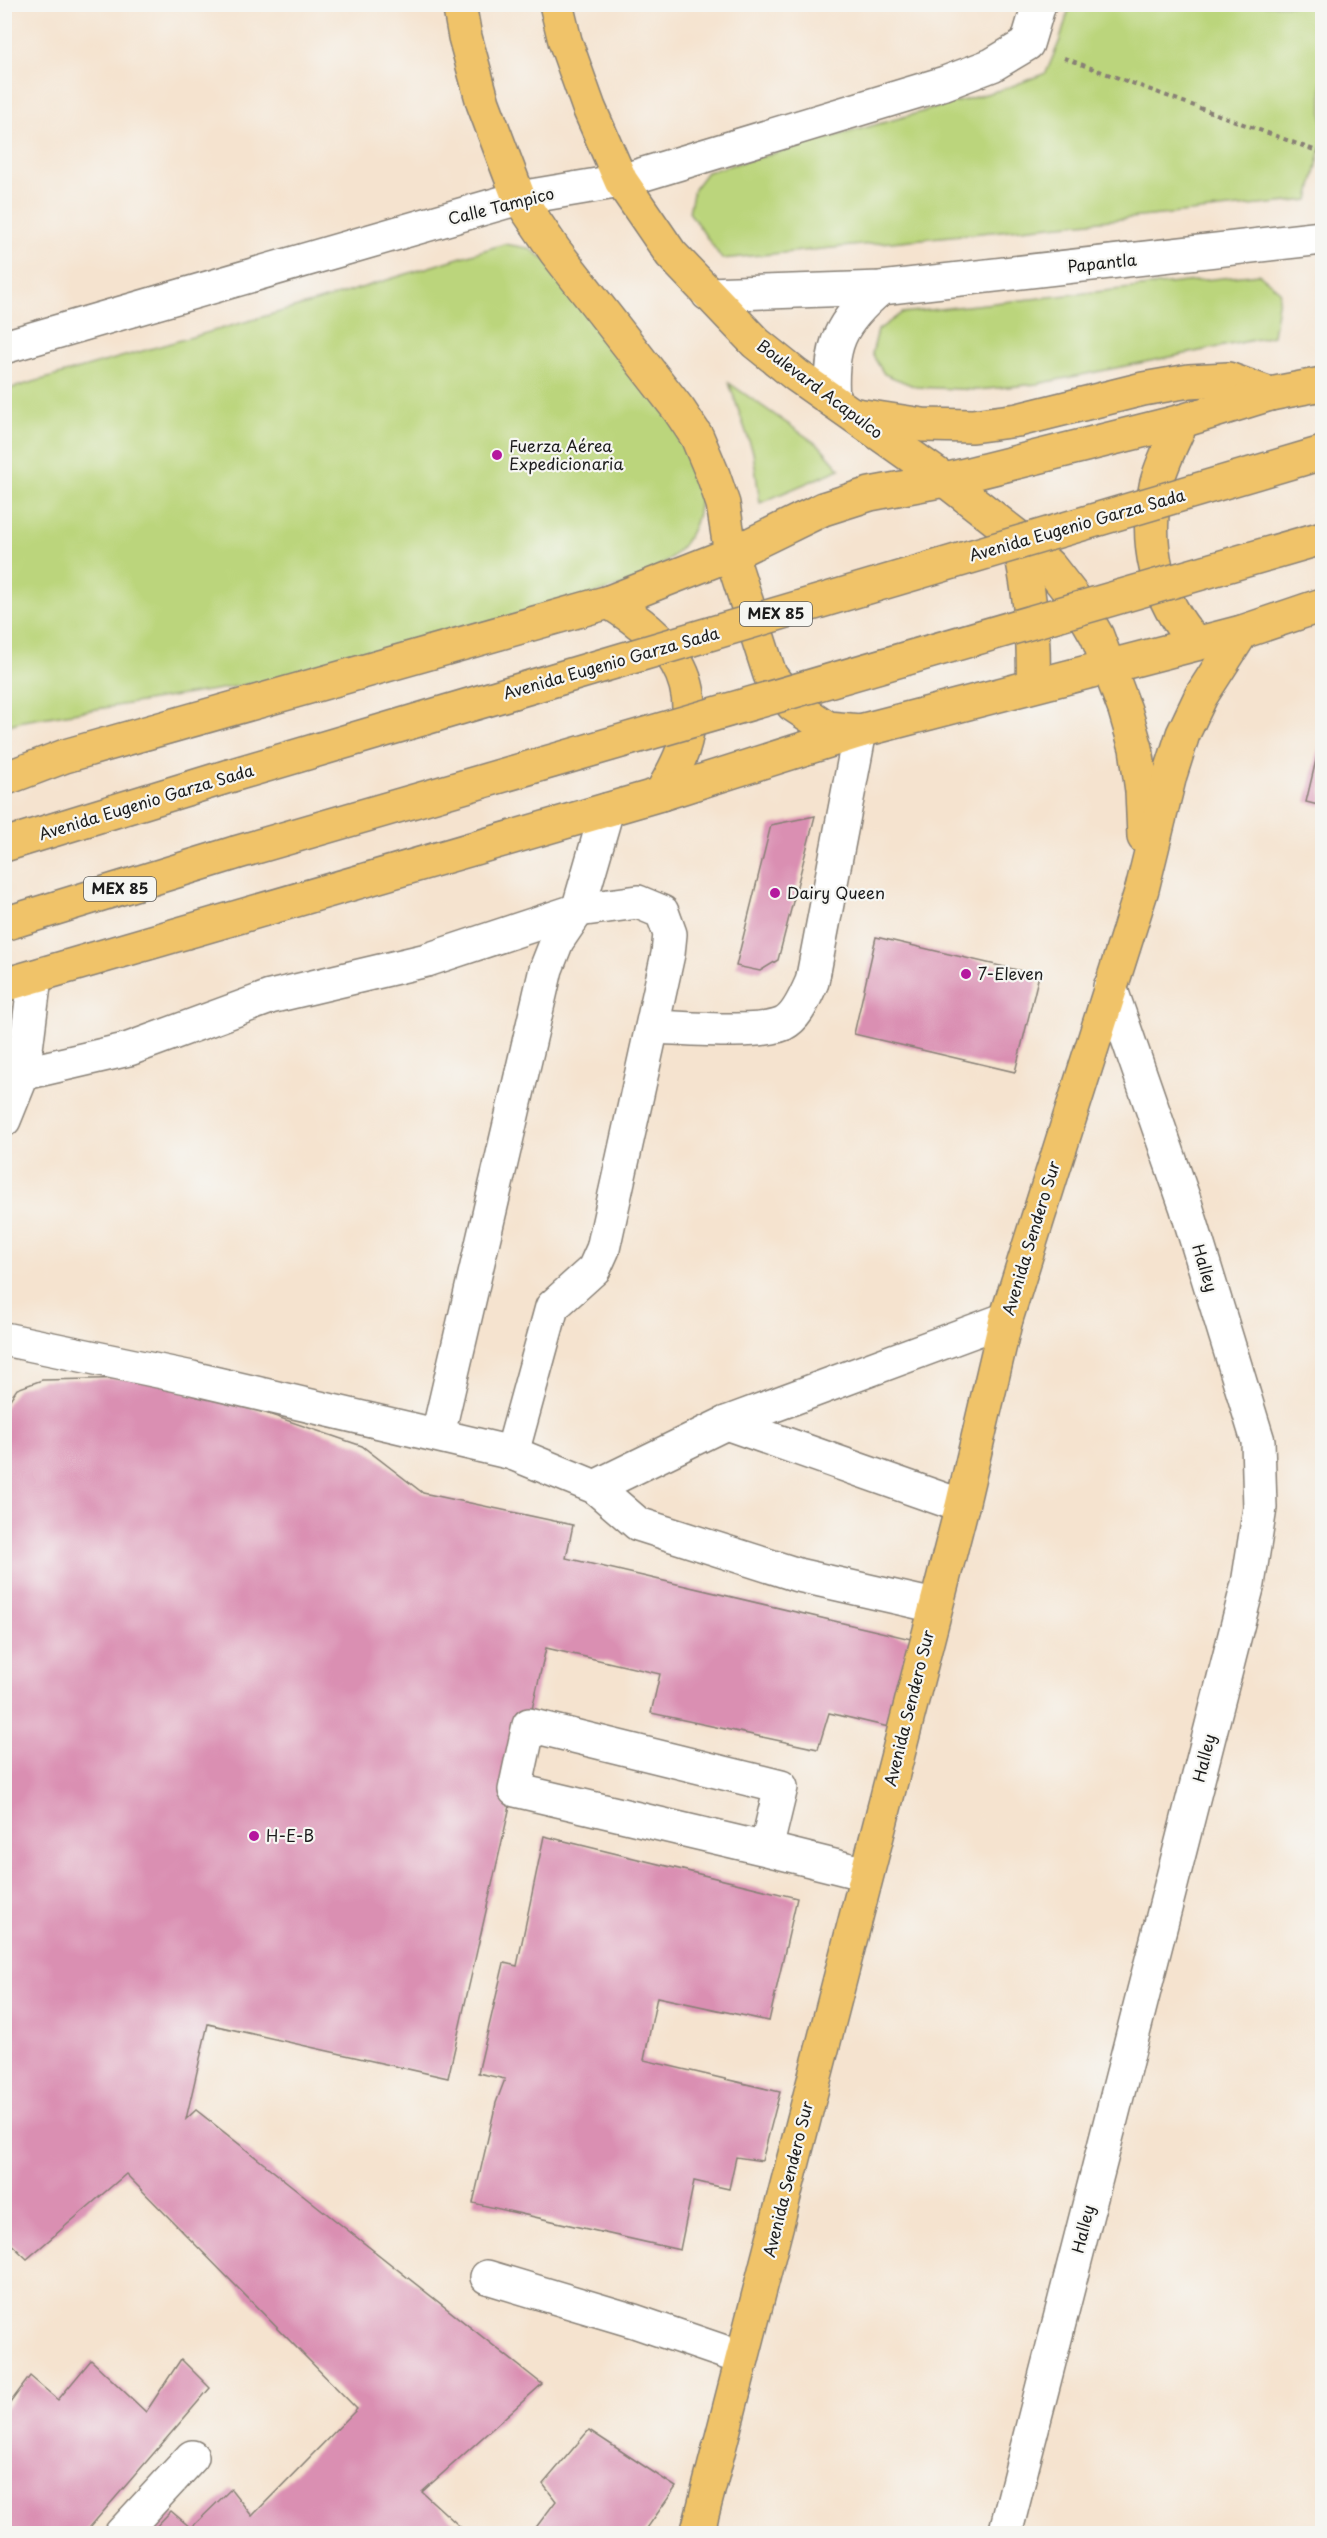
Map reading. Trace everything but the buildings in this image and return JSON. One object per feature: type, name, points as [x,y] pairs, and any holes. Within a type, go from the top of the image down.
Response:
[{"type":"main road","points":[[459,4],[465,37],[483,103],[519,198],[555,251],[679,410],[697,437],[723,504],[731,554],[770,675],[793,705],[828,728],[860,731]]},
{"type":"main road","name":"Boulevard Acapulco","points":[[556,4],[565,41],[589,108],[621,181],[671,255],[756,343],[796,375],[945,480],[1018,537]]},
{"type":"main road","points":[[842,407],[923,425],[972,426],[1018,420],[1143,389],[1189,381],[1228,379],[1270,393]]},
{"type":"main road","points":[[4,779],[65,756],[609,602],[731,554],[822,509],[870,494],[945,480],[1182,421],[1270,393],[1323,384]]},
{"type":"main road","points":[[1182,421],[1156,484],[1152,516],[1152,548],[1167,602],[1181,627],[1195,642]]},
{"type":"main road","name":"Avenida Eugenio Garza Sada","points":[[4,845],[229,776],[1323,453]]},
{"type":"main road","points":[[1018,537],[1028,581],[1034,656],[1032,685]]},
{"type":"main road","name":"Avenida Sendero Sur","points":[[1018,537],[1050,567],[1078,603],[1097,636],[1109,666],[1136,748],[1142,791],[1144,835],[1142,889]]},
{"type":"main road","name":"MEX 85","points":[[4,924],[235,854],[1323,538]]},
{"type":"main road","points":[[609,602],[638,620],[670,651],[687,691],[689,712],[687,734],[681,755],[662,794]]},
{"type":"main road","points":[[20,981],[662,794],[860,731],[1195,642],[1242,632],[1323,604]]},
{"type":"main road","name":"Avenida Sendero Sur","points":[[697,2534],[962,1506],[1006,1319],[1142,889],[1170,775],[1184,734],[1201,696],[1242,632]]},
{"type":"main road","points":[[4,763],[65,756]]},
{"type":"street","points":[[1027,44],[1039,4]]},
{"type":"street","name":"Calle Tampico","points":[[4,347],[519,198],[621,181],[945,83],[992,65],[1027,44]]},
{"type":"street","name":"Papantla","points":[[708,294],[881,288],[1323,238]]},
{"type":"street","points":[[842,407],[831,369],[838,342],[853,315],[881,288]]},
{"type":"street","points":[[653,1027],[762,1029],[785,1023],[801,1006],[812,982],[860,731]]},
{"type":"street","points":[[438,1434],[546,969],[557,941],[578,910],[607,810]]},
{"type":"street","points":[[14,1076],[129,1049],[270,998],[427,960],[578,910],[638,902],[662,912],[670,934],[668,954],[603,1249],[594,1269],[552,1307],[512,1453]]},
{"type":"street","points":[[4,1120],[14,1076],[20,981]]},
{"type":"street","name":"Halley","points":[[1005,2534],[1248,1584],[1260,1508],[1258,1441],[1186,1206],[1110,987]]},
{"type":"street","points":[[595,1487],[726,1423],[1006,1319]]},
{"type":"street","points":[[4,1339],[192,1377],[512,1453],[595,1487],[638,1524],[798,1575],[935,1605]]},
{"type":"street","points":[[726,1423],[962,1506]]},
{"type":"street","points":[[766,1849],[781,1787],[530,1725],[515,1790],[866,1874]]},
{"type":"street","points":[[487,2277],[634,2321],[742,2358]]},
{"type":"street","points":[[120,2534],[192,2457]]},
{"type":"path","points":[[1027,44],[1323,153]]},
{"type":"green space","points":[[1070,5],[1322,5],[1322,144],[1309,200],[722,259],[689,212],[694,189],[707,172],[1007,88],[1046,73],[1060,40]]},
{"type":"green space","points":[[504,244],[528,248],[552,264],[694,450],[699,477],[700,503],[687,540],[674,555],[642,579],[363,666],[23,721],[5,726],[5,390],[322,300]]},
{"type":"green space","points":[[1259,274],[1280,291],[1273,336],[1037,384],[978,390],[916,387],[884,374],[872,354],[878,330],[902,313]]},
{"type":"green space","points":[[729,383],[821,447],[840,469],[760,503],[753,452]]},
{"type":"place","name":"Fuerza Aérea Expedicionaria","points":[[497,455]]},
{"type":"place","name":"Dairy Queen","points":[[775,893]]},
{"type":"place","name":"7-Eleven","points":[[966,974]]},
{"type":"place","name":"H-E-B","points":[[254,1836]]}]
